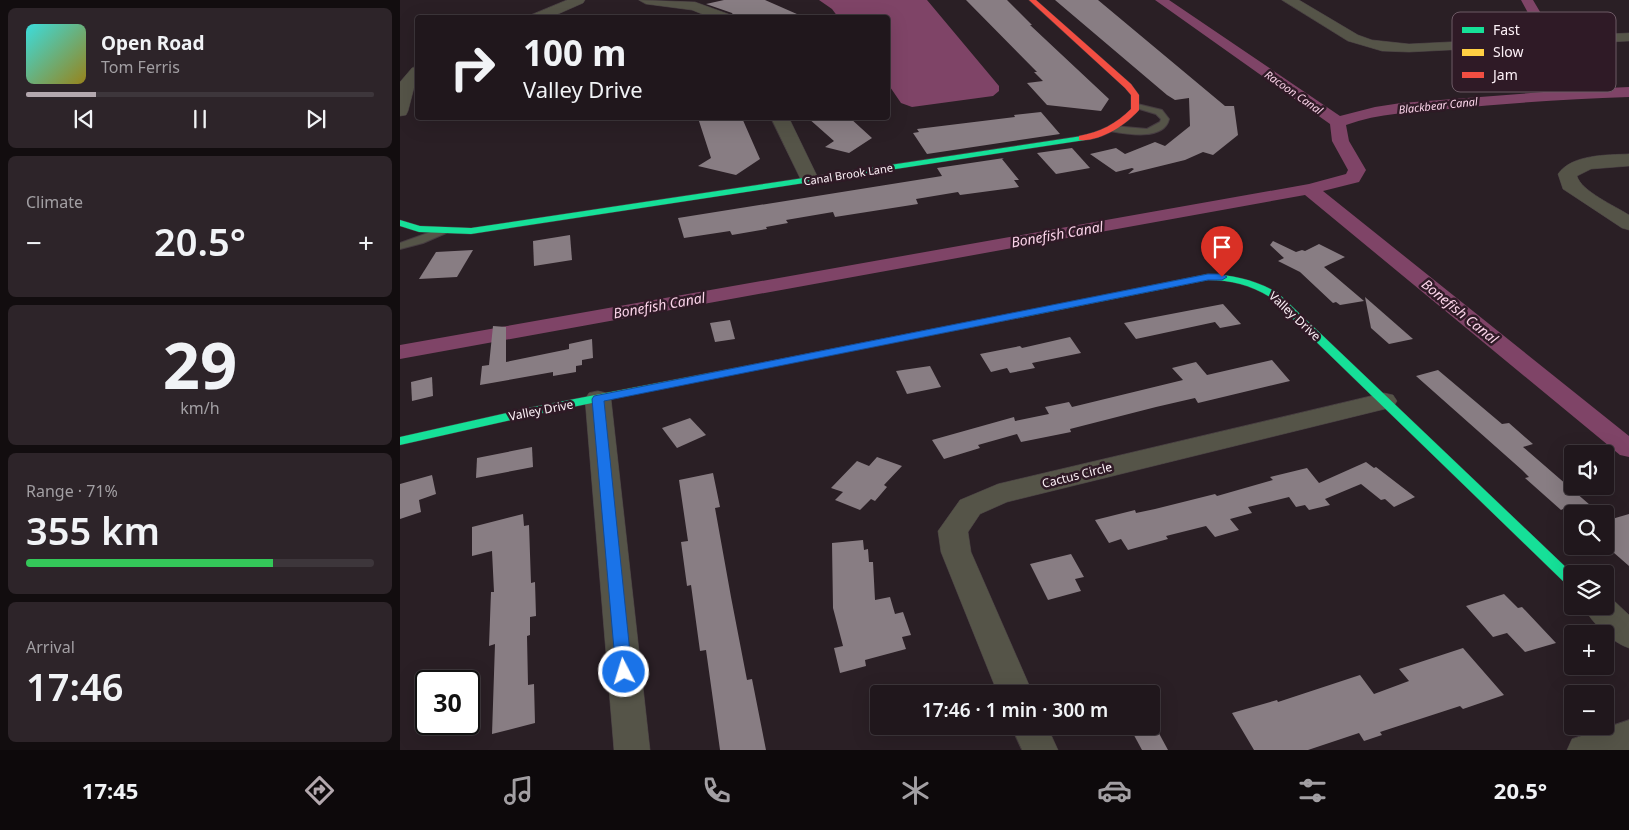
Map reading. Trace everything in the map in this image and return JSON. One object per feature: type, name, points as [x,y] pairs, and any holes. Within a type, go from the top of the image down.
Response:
[{"type":"street","points":[[543,15],[578,0]]},
{"type":"street","points":[[646,0],[695,6],[718,15]]},
{"type":"street","points":[[1032,0],[1128,86],[1135,95],[1136,105]]},
{"type":"street","points":[[1289,0],[1353,38],[1382,47],[1452,46]]},
{"type":"street","points":[[1616,38],[1629,37]]},
{"type":"street","points":[[400,111],[407,83],[415,74]]},
{"type":"street","name":"Canal Brook Lane","points":[[400,223],[419,229],[471,231],[1090,137],[1113,129],[1135,110],[1136,105]]},
{"type":"street","points":[[781,120],[810,180]]},
{"type":"street","points":[[1629,160],[1593,163],[1574,168],[1567,174],[1570,185],[1629,224]]},
{"type":"street","name":"Valley Drive","points":[[400,441],[533,411],[1208,277],[1237,277],[1260,284],[1267,290],[1564,573]]},
{"type":"street","points":[[598,399],[632,750]]},
{"type":"street","name":"Cactus Circle","points":[[1012,685],[956,552],[953,531],[970,506],[998,494],[1384,401]]},
{"type":"street","points":[[1608,615],[1629,635]]},
{"type":"street","points":[[1033,735],[1040,750]]},
{"type":"street","points":[[1585,750],[1629,735]]},
{"type":"lane","points":[[1113,129],[1156,129],[1164,123],[1165,119],[1159,112],[1136,105]]},
{"type":"lane","points":[[400,246],[420,241],[442,231]]},
{"type":"shaded area","points":[[819,0],[927,0],[999,86],[999,91],[993,96],[912,107],[901,103],[890,87],[890,15],[836,15],[832,9]]},
{"type":"building","points":[[724,0],[765,0],[799,15],[733,15],[706,4]]},
{"type":"building","points":[[966,0],[1007,0],[1032,25],[1030,25],[1109,99],[1101,111],[1047,105],[1027,83],[1043,81],[1034,72],[1037,72]]},
{"type":"building","points":[[1055,0],[1098,0],[1225,106],[1234,106],[1238,135],[1213,155],[1203,152],[1185,160],[1128,174],[1134,169],[1116,172],[1090,154],[1116,148],[1125,154],[1155,142],[1165,146],[1190,126],[1189,98],[1175,100],[1167,95]]},
{"type":"building","points":[[1041,112],[1060,134],[927,154],[913,133],[919,132],[917,129]]},
{"type":"building","points":[[699,120],[743,120],[760,159],[736,175],[698,166],[711,158]]},
{"type":"building","points":[[810,120],[852,120],[872,138],[849,153],[825,147],[834,141]]},
{"type":"building","points":[[1072,148],[1090,168],[1056,174],[1037,153]]},
{"type":"building","points":[[1004,158],[1002,159],[1019,180],[1014,180],[1019,187],[960,195],[958,192],[916,199],[918,204],[835,217],[833,212],[786,220],[788,223],[732,235],[730,231],[684,238],[678,218],[942,176],[937,168]]},
{"type":"building","points":[[570,235],[572,260],[534,266],[533,241]]},
{"type":"building","points":[[1273,241],[1296,252],[1305,251],[1319,244],[1345,257],[1324,267],[1364,301],[1340,305],[1336,302],[1333,303],[1300,272],[1278,261],[1284,258],[1270,245]]},
{"type":"building","points":[[473,250],[457,277],[419,279],[436,252]]},
{"type":"building","points":[[1365,297],[1413,339],[1389,344],[1371,328]]},
{"type":"building","points":[[1223,304],[1241,324],[1220,328],[1215,322],[1136,339],[1124,323]]},
{"type":"building","points":[[730,320],[735,339],[715,342],[710,323]]},
{"type":"building","points":[[493,326],[506,327],[506,362],[569,349],[569,344],[592,339],[593,358],[582,360],[582,365],[576,366],[576,372],[553,376],[553,372],[480,385],[482,366],[489,365]]},
{"type":"building","points":[[1070,337],[1081,353],[1032,363],[1035,368],[1010,373],[1007,368],[991,372],[980,354],[1020,346],[1022,348]]},
{"type":"building","points":[[1272,360],[1290,381],[1198,403],[1195,398],[1070,429],[1071,432],[1021,442],[1017,434],[978,445],[980,448],[944,459],[932,440],[1014,417],[1015,421],[1049,414],[1045,407],[1069,402],[1072,407],[1183,380],[1172,368],[1196,362],[1207,375]]},
{"type":"building","points":[[930,366],[941,387],[907,394],[896,371]]},
{"type":"building","points":[[1438,370],[1502,424],[1509,423],[1533,444],[1523,447],[1564,482],[1564,495],[1578,495],[1590,505],[1564,505],[1564,508],[1561,510],[1525,478],[1529,477],[1522,470],[1416,376]]},
{"type":"building","points":[[432,377],[433,396],[412,401],[411,382]]},
{"type":"building","points":[[690,418],[706,435],[677,448],[662,428]]},
{"type":"building","points":[[532,447],[533,467],[476,478],[477,458]]},
{"type":"building","points":[[877,457],[902,466],[884,485],[887,487],[875,501],[871,499],[860,510],[835,500],[843,492],[831,488],[857,461],[869,466]]},
{"type":"building","points":[[1366,462],[1374,468],[1376,467],[1415,497],[1394,507],[1385,499],[1381,500],[1361,484],[1325,499],[1330,505],[1309,510],[1305,505],[1296,507],[1289,497],[1248,507],[1252,513],[1230,519],[1239,530],[1215,537],[1206,526],[1166,536],[1168,539],[1128,550],[1121,539],[1109,543],[1095,520],[1135,510],[1136,513],[1155,509],[1215,494],[1217,496],[1273,480],[1270,477],[1307,468],[1319,483]]},
{"type":"building","points":[[713,473],[720,507],[715,508],[731,597],[747,680],[752,679],[766,750],[720,750],[706,650],[700,651],[691,585],[687,586],[681,542],[688,541],[679,480]]},
{"type":"building","points":[[432,475],[436,494],[419,500],[421,512],[400,519],[400,484]]},
{"type":"building","points":[[523,514],[524,526],[529,525],[531,583],[535,582],[536,616],[530,617],[530,635],[527,636],[528,685],[534,684],[535,723],[492,734],[495,644],[489,646],[491,592],[494,592],[492,551],[472,556],[472,527]]},
{"type":"building","points":[[1629,514],[1629,566],[1614,553],[1614,518]]},
{"type":"building","points":[[863,540],[864,550],[868,549],[869,562],[873,562],[875,600],[890,597],[895,614],[903,612],[911,635],[902,637],[906,649],[865,660],[866,666],[840,673],[834,648],[843,646],[833,608],[832,543]]},
{"type":"building","points":[[1071,554],[1084,577],[1075,579],[1081,591],[1048,600],[1030,564]]},
{"type":"building","points":[[1504,594],[1518,608],[1522,607],[1556,643],[1525,652],[1507,633],[1493,637],[1466,606]]},
{"type":"building","points":[[1463,648],[1504,695],[1463,709],[1460,706],[1380,732],[1382,735],[1364,741],[1359,733],[1308,750],[1254,750],[1232,713],[1277,700],[1278,702],[1360,675],[1374,694],[1409,681],[1399,669]]},
{"type":"building","points":[[1134,735],[1160,735],[1168,750],[1142,750]]},
{"type":"waterway","name":"Racoon Canal","points":[[1161,0],[1338,122]]},
{"type":"waterway","points":[[1527,0],[1534,12]]},
{"type":"waterway","name":"Blackbear Canal","points":[[1338,122],[1362,114],[1401,108],[1534,97],[1629,92]]},
{"type":"waterway","name":"Racoon Canal","points":[[1309,189],[1353,178],[1357,170],[1341,141],[1338,122]]},
{"type":"waterway","name":"Bonefish Canal","points":[[400,352],[1309,189]]},
{"type":"waterway","name":"Bonefish Canal","points":[[1309,189],[1629,449]]},
{"type":"traffic: fast","points":[[400,223],[419,229],[471,231],[1082,138]]},
{"type":"traffic: fast","points":[[1019,315],[1208,277],[1234,279],[1258,286],[1274,295],[1564,573]]},
{"type":"traffic: fast","points":[[400,441],[533,411],[756,367]]},
{"type":"traffic: slow","points":[[756,367],[1019,315]]},
{"type":"traffic: jam","points":[[1032,0],[1128,86],[1135,95],[1135,110],[1123,120],[1104,132],[1082,138]]},
{"type":"route","points":[[624,672],[598,399],[1208,277],[1222,277]]}]
